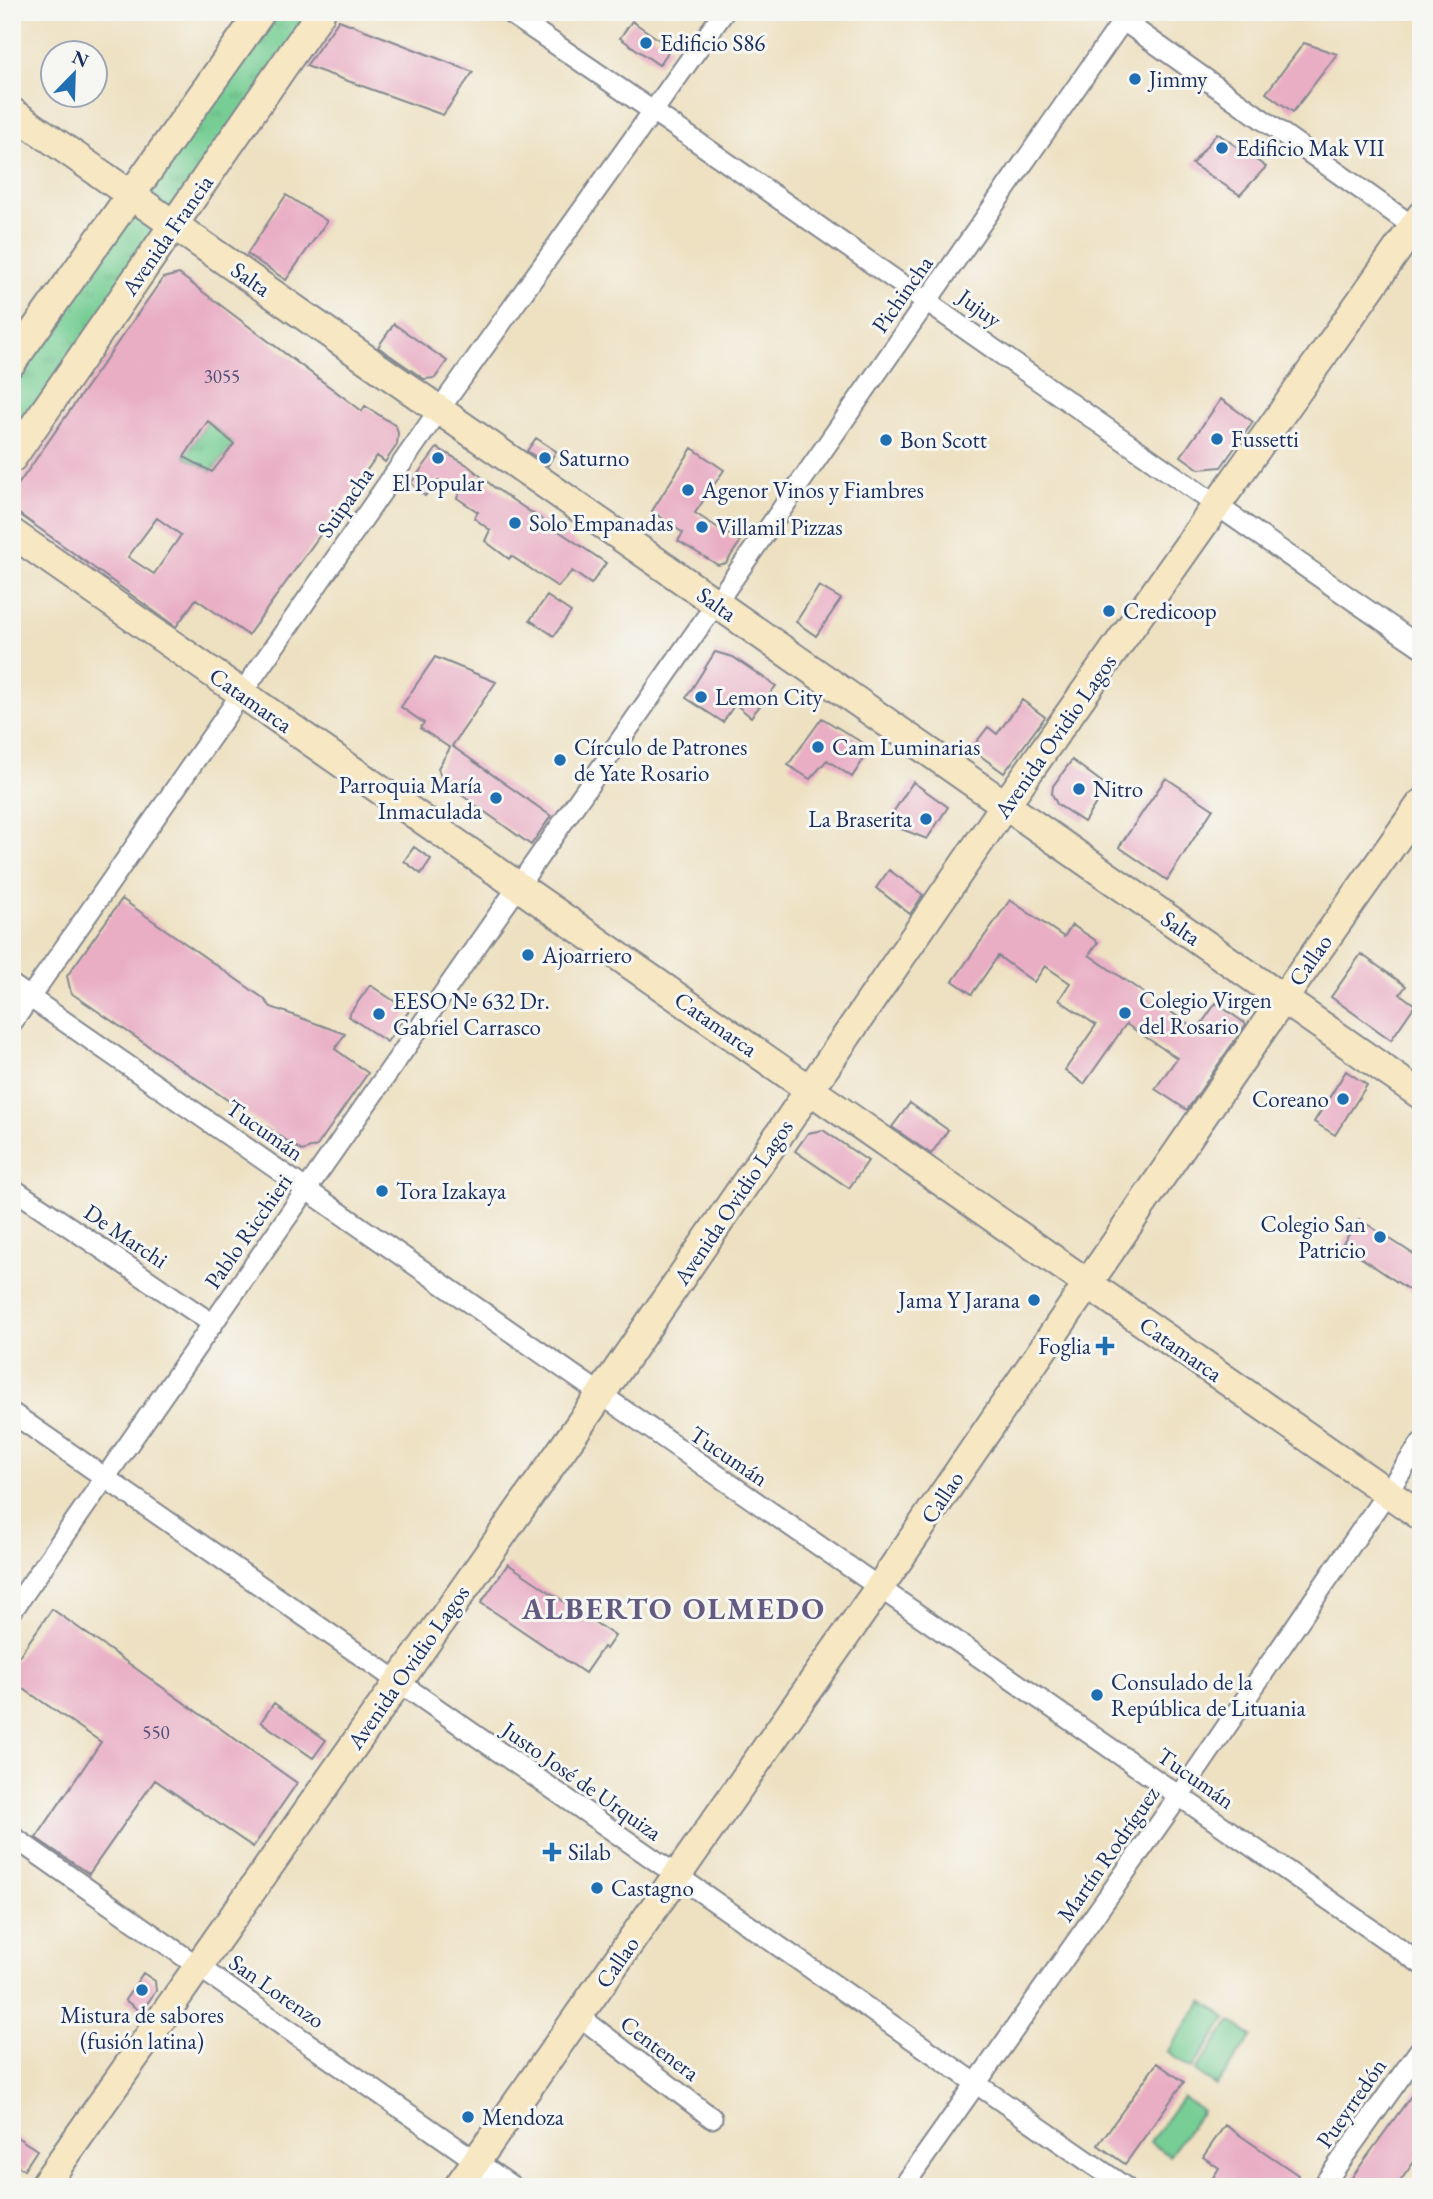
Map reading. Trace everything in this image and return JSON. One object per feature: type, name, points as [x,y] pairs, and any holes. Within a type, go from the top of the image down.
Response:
[{"type":"main road","points":[[12,362],[261,12]]},
{"type":"main road","name":"Avenida Francia","points":[[12,458],[321,12]]},
{"type":"main road","name":"Salta","points":[[12,112],[1421,1095]]},
{"type":"main road","name":"Avenida Ovidio Lagos","points":[[43,2187],[599,1397],[1005,805],[1418,225]]},
{"type":"main road","name":"Catamarca","points":[[12,533],[1421,1516]]},
{"type":"main road","name":"Callao","points":[[458,2187],[879,1588],[1283,999],[1421,804]]},
{"type":"street","name":"Jujuy","points":[[508,12],[927,301],[1217,508],[1421,647]]},
{"type":"street","name":"Suipacha","points":[[12,1023],[439,410],[724,12]]},
{"type":"street","points":[[1121,15],[1418,225]]},
{"type":"street","name":"Pichincha","points":[[716,603],[927,301],[1121,15]]},
{"type":"street","name":"Pablo Ricchieri","points":[[12,1611],[716,603]]},
{"type":"street","name":"Tucumán","points":[[12,985],[307,1189],[599,1397],[1421,1964]]},
{"type":"street","name":"De Marchi","points":[[12,1188],[213,1324]]},
{"type":"street","name":"Justo José de Urquiza","points":[[12,1413],[1125,2187]]},
{"type":"street","name":"Martín Rodríguez","points":[[903,2187],[1179,1796],[1421,1443]]},
{"type":"street","name":"San Lorenzo","points":[[12,1836],[513,2187]]},
{"type":"street","name":"Centenera","points":[[579,2016],[712,2118]]},
{"type":"street","name":"Pueyrredón","points":[[1322,2187],[1421,2048]]},
{"type":"green space","points":[[261,12],[321,12],[12,458],[12,362]]},
{"type":"green space","points":[[208,421],[234,444],[212,472],[184,457]]},
{"type":"green space","points":[[1203,2001],[1227,2018],[1191,2069],[1167,2052]]},
{"type":"green space","points":[[1231,2021],[1252,2036],[1216,2086],[1195,2071]]},
{"type":"green space","points":[[1183,2097],[1202,2111],[1169,2156],[1150,2142]]},
{"type":"building","points":[[339,20],[473,72],[443,115],[306,66]]},
{"type":"building","name":"Edificio S86","points":[[632,21],[671,48],[659,65],[620,38]]},
{"type":"building","points":[[1304,43],[1337,54],[1293,112],[1266,93]]},
{"type":"building","name":"Edificio Mak VII","points":[[1217,133],[1266,167],[1240,195],[1192,164]]},
{"type":"building","points":[[286,195],[327,221],[286,280],[247,254]]},
{"type":"building","points":[[179,274],[362,411],[365,406],[396,426],[398,433],[397,445],[385,462],[377,456],[248,635],[196,599],[176,627],[15,511],[15,489],[163,278]],"holes":[[[208,421],[234,444],[212,472],[184,457]],[[157,518],[181,535],[154,574],[128,557]]]},
{"type":"building","points":[[394,324],[447,361],[435,378],[424,379],[378,347]]},
{"type":"building","name":"Fussetti","points":[[1221,399],[1253,422],[1221,467],[1199,469],[1181,456]]},
{"type":"building","name":"Saturno","points":[[536,438],[556,451],[548,465],[527,451]]},
{"type":"building","points":[[437,448],[466,464],[495,488],[606,563],[591,584],[572,571],[558,587],[511,556],[509,559],[485,541],[490,530],[474,518],[478,512],[457,498],[459,494],[439,480],[425,496],[411,483]]},
{"type":"building","name":"Agenor Vinos y Fiambres","points":[[692,448],[724,470],[695,513],[740,542],[726,563],[718,565],[678,541],[683,533],[652,511]]},
{"type":"building","points":[[819,586],[841,599],[816,636],[796,622]]},
{"type":"building","points":[[547,596],[571,612],[554,636],[530,620]]},
{"type":"building","points":[[715,652],[733,657],[776,686],[751,717],[735,704],[723,722],[686,698]]},
{"type":"building","points":[[435,657],[496,682],[452,746],[551,816],[531,845],[442,781],[438,768],[450,748],[420,728],[424,723],[401,707]]},
{"type":"building","points":[[1022,700],[1045,717],[1004,773],[971,749],[988,727],[997,734]]},
{"type":"building","points":[[822,718],[871,748],[852,777],[827,760],[810,779],[788,765]]},
{"type":"building","points":[[1072,760],[1107,786],[1084,822],[1057,804],[1052,794],[1053,786]]},
{"type":"building","points":[[1166,778],[1213,809],[1167,880],[1119,847]]},
{"type":"building","points":[[913,782],[948,807],[927,839],[886,823]]},
{"type":"building","points":[[414,847],[431,859],[421,874],[404,861]]},
{"type":"building","points":[[889,870],[923,895],[910,914],[876,888]]},
{"type":"building","points":[[122,899],[263,998],[271,1007],[345,1034],[335,1049],[368,1073],[317,1146],[302,1151],[71,993],[67,976]]},
{"type":"building","name":"Colegio Virgen del Rosario","points":[[1010,900],[1064,937],[1072,925],[1098,942],[1089,955],[1197,1030],[1216,1003],[1246,1024],[1187,1110],[1155,1089],[1177,1058],[1126,1024],[1084,1084],[1065,1070],[1096,1025],[1059,1000],[1070,983],[1045,966],[1034,982],[998,956],[972,994],[953,981]]},
{"type":"building","points":[[1361,954],[1406,986],[1400,994],[1415,1005],[1391,1040],[1331,997]]},
{"type":"building","name":"EESO Nº 632 Dr. Gabriel Carrasco","points":[[370,985],[409,1011],[387,1042],[348,1016]]},
{"type":"building","name":"Coreano","points":[[1346,1071],[1367,1085],[1335,1135],[1314,1122]]},
{"type":"building","points":[[910,1103],[948,1130],[931,1154],[892,1127]]},
{"type":"building","points":[[823,1130],[868,1161],[849,1188],[795,1151],[808,1133]]},
{"type":"building","points":[[1359,1219],[1421,1259],[1421,1298],[1342,1245]]},
{"type":"building","points":[[508,1564],[615,1636],[606,1649],[603,1647],[585,1673],[481,1603]]},
{"type":"building","points":[[52,1609],[297,1783],[253,1847],[155,1780],[89,1874],[36,1838],[101,1742],[12,1681],[12,1666]]},
{"type":"building","points":[[274,1703],[326,1740],[313,1758],[261,1722]]},
{"type":"building","points":[[143,1973],[155,1981],[156,1991],[141,2012],[125,2000]]},
{"type":"building","points":[[1157,2063],[1184,2082],[1125,2164],[1098,2145]]},
{"type":"building","points":[[1421,2082],[1421,2152],[1396,2187],[1345,2187]]},
{"type":"building","points":[[1225,2125],[1298,2175],[1290,2187],[1207,2187],[1219,2168],[1203,2157]]},
{"type":"building","points":[[12,2134],[37,2150],[24,2170],[12,2162]]},
{"type":"place","name":"Edificio S86","points":[[646,43]]},
{"type":"place","name":"Jimmy","points":[[1135,79]]},
{"type":"place","name":"Edificio Mak VII","points":[[1222,148]]},
{"type":"place","name":"Fussetti","points":[[1217,439]]},
{"type":"place","name":"Bon Scott","points":[[886,440]]},
{"type":"place","name":"El Popular","points":[[438,458]]},
{"type":"place","name":"Saturno","points":[[545,458]]},
{"type":"place","name":"Agenor Vinos y Fiambres","points":[[688,490]]},
{"type":"place","name":"Solo Empanadas","points":[[515,523]]},
{"type":"place","name":"Villamil Pizzas","points":[[702,527]]},
{"type":"place","name":"Credicoop","points":[[1109,611]]},
{"type":"place","name":"Lemon City","points":[[701,697]]},
{"type":"place","name":"Cam Luminarias","points":[[818,747]]},
{"type":"place","name":"Círculo de Patrones de Yate Rosario","points":[[560,760]]},
{"type":"place","name":"Nitro","points":[[1079,789]]},
{"type":"place","name":"Parroquia María Inmaculada","points":[[496,798]]},
{"type":"place","name":"La Braserita","points":[[926,819]]},
{"type":"place","name":"Ajoarriero","points":[[528,955]]},
{"type":"place","name":"Colegio Virgen del Rosario","points":[[1125,1013]]},
{"type":"place","name":"EESO Nº 632 Dr. Gabriel Carrasco","points":[[379,1014]]},
{"type":"place","name":"Coreano","points":[[1343,1099]]},
{"type":"place","name":"Tora Izakaya","points":[[382,1191]]},
{"type":"place","name":"Colegio San Patricio","points":[[1380,1237]]},
{"type":"place","name":"Jama Y Jarana","points":[[1034,1300]]},
{"type":"place","name":"Foglia","points":[[1105,1346]]},
{"type":"place","name":"Consulado de la República de Lituania","points":[[1097,1695]]},
{"type":"place","name":"Silab","points":[[552,1852]]},
{"type":"place","name":"Castagno","points":[[597,1888]]},
{"type":"place","name":"Mistura de sabores (fusión latina)","points":[[142,1990]]},
{"type":"place","name":"Mendoza","points":[[468,2117]]},
{"type":"district","name":"ALBERTO OLMEDO","points":[[674,1608]]}]
